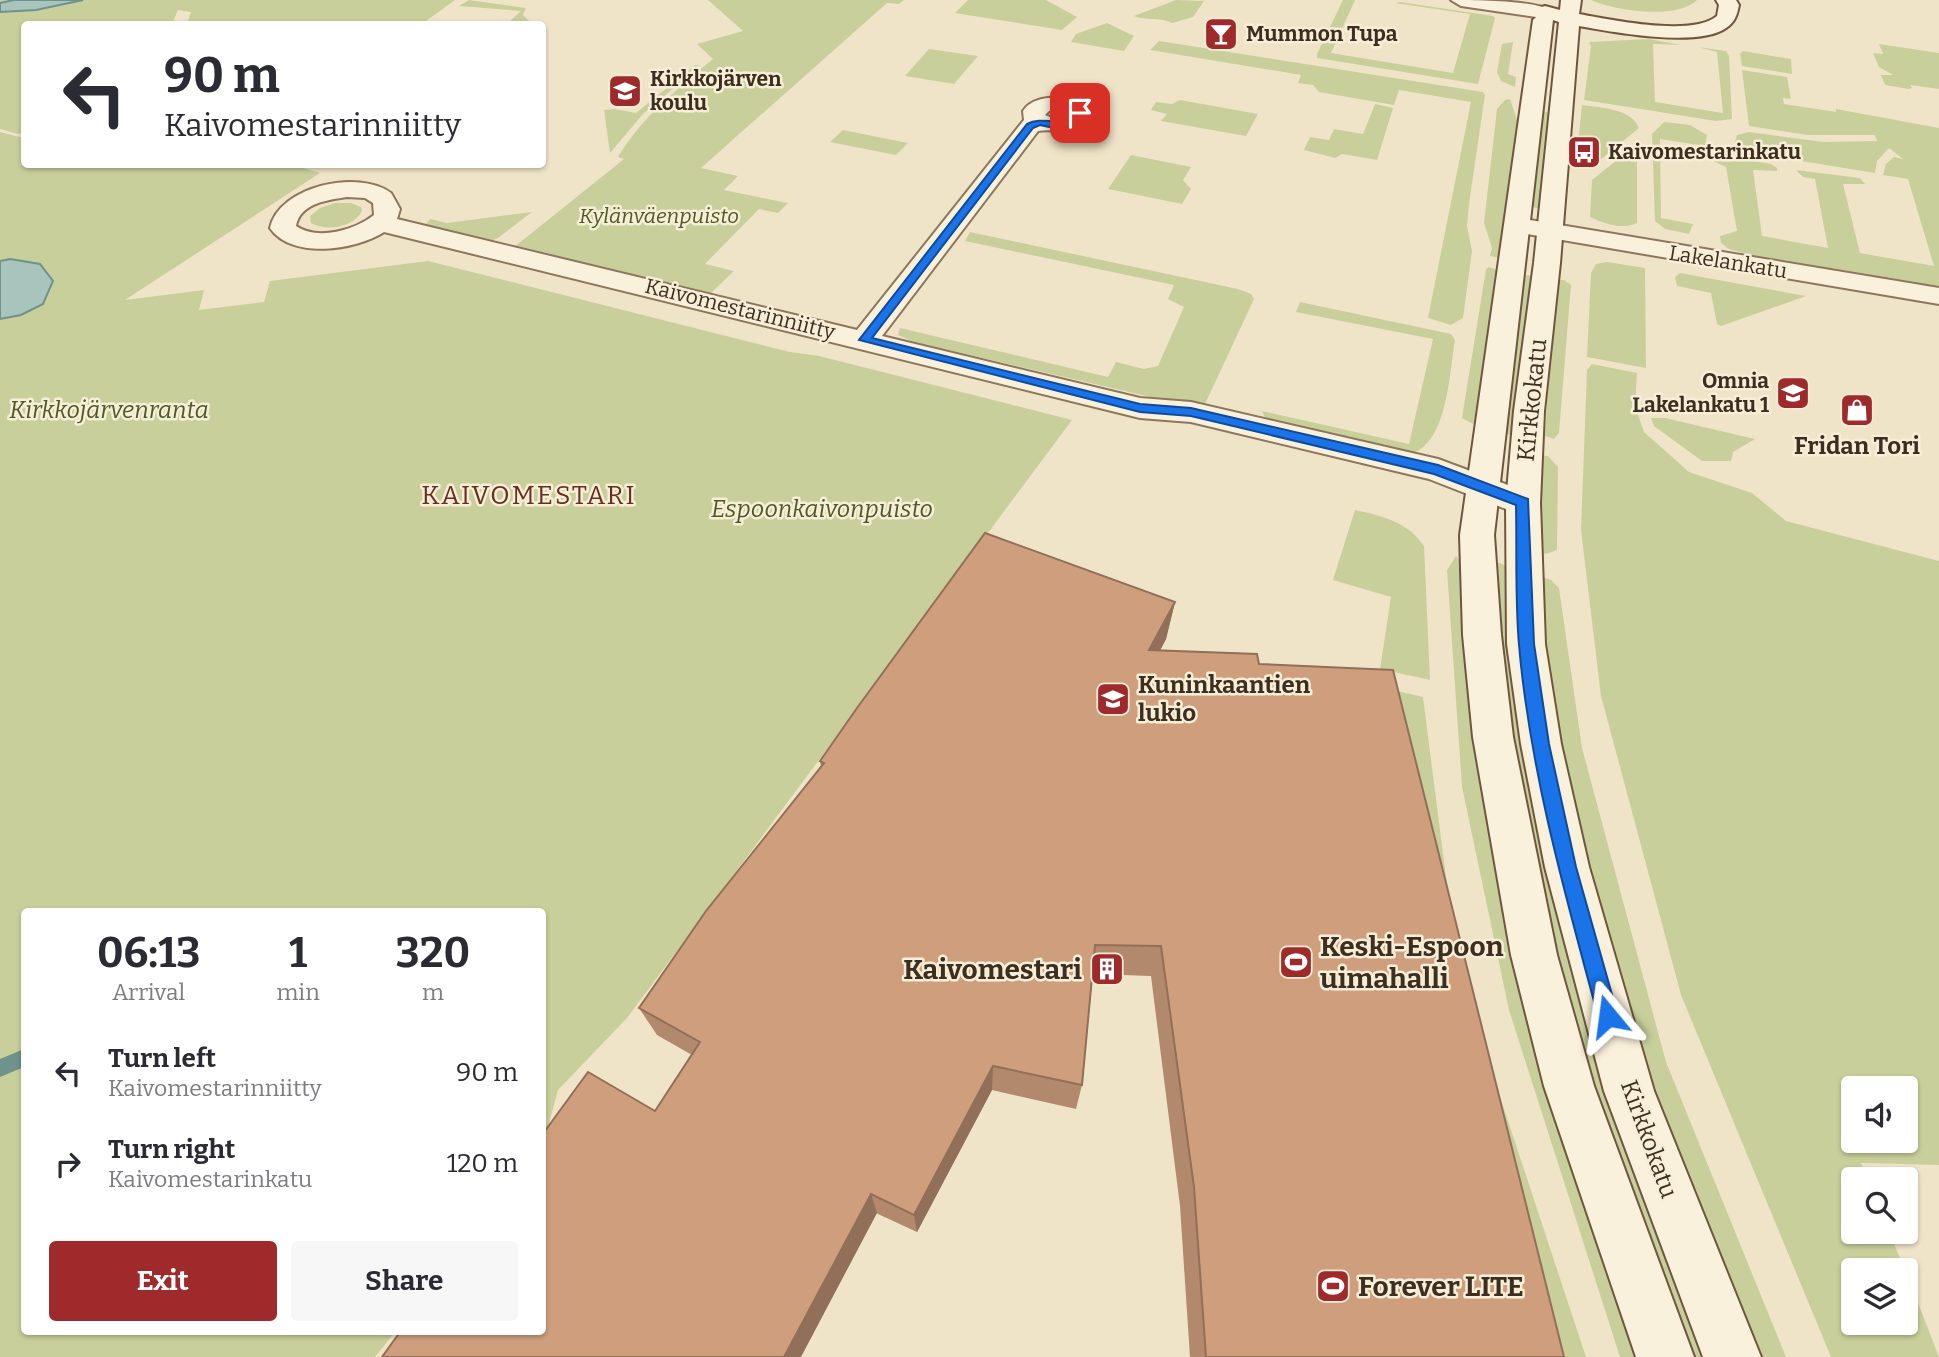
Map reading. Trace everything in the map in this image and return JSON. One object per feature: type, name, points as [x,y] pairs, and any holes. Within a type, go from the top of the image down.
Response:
[{"type":"main road","points":[[1461,0],[1544,6],[1660,17],[1709,4],[1729,5],[1727,17],[1722,23],[1703,30],[1669,30],[1570,9]]},
{"type":"main road","name":"Kirkkokatu","points":[[1534,229],[1544,6]]},
{"type":"main road","name":"Kirkkokatu","points":[[1570,9],[1534,229],[1496,498],[1477,535],[1482,635],[1493,737],[1534,955],[1569,1086],[1665,1357]]},
{"type":"main road","points":[[864,340],[1030,126],[1039,122]]},
{"type":"main road","name":"Kaivomestarinniitty","points":[[380,223],[1140,408],[1179,430],[1210,439],[1496,498]]},
{"type":"main road","name":"Lakelankatu","points":[[1534,229],[1939,296]]},
{"type":"main road","name":"Kirkkokatu","points":[[1496,498],[1526,644],[1541,744],[1567,867],[1629,1091],[1732,1357]]},
{"type":"green space","points":[[0,0],[455,0],[426,21],[188,21],[191,12],[178,10],[173,21],[21,21],[21,133],[0,129]]},
{"type":"green space","points":[[469,0],[526,8],[523,15],[529,21],[510,21],[521,11],[459,6]]},
{"type":"green space","name":"Kylänväenpuisto","points":[[708,0],[904,0],[899,4],[887,3],[701,168],[738,176],[724,190],[788,203],[778,213],[759,209],[705,264],[734,271],[710,294],[513,248],[624,159],[618,157],[638,129],[674,92],[713,59],[697,44],[743,31]]},
{"type":"green space","points":[[968,0],[1046,0],[1077,17],[1062,30],[955,13]]},
{"type":"green space","points":[[1176,0],[1204,1],[1193,17],[1172,23],[1134,16]]},
{"type":"green space","points":[[1343,0],[1355,0],[1331,53],[1453,73],[1470,14],[1395,3],[1493,16],[1495,18],[1478,84],[1317,58]]},
{"type":"green space","points":[[1591,0],[1697,0],[1675,10],[1646,12]]},
{"type":"green space","points":[[1107,23],[1134,36],[1124,51],[1071,42],[1076,34]]},
{"type":"green space","points":[[1649,39],[1681,45],[1653,44],[1655,102],[1723,113],[1717,52],[1698,47],[1726,51],[1729,56],[1732,119],[1716,121],[1584,100],[1591,46],[1589,42]]},
{"type":"green space","points":[[1159,41],[1483,92],[1485,95],[1467,226],[1472,251],[1463,318],[1451,325],[1428,318],[1471,102],[1399,90],[1394,105],[1319,92],[1313,85],[1298,83],[1301,75],[1150,50]]},
{"type":"green space","points":[[1513,42],[1508,74],[1516,77],[1515,87],[1501,81],[1497,72],[1502,44]]},
{"type":"green space","points":[[1879,44],[1939,53],[1939,89],[1910,85],[1912,88],[1909,89],[1885,85],[1881,75],[1893,75],[1879,67],[1873,53],[1883,54]]},
{"type":"green space","points":[[929,49],[978,56],[954,84],[905,76]]},
{"type":"green space","points":[[1743,51],[1791,59],[1792,74],[1742,66],[1740,54]]},
{"type":"green space","points":[[695,65],[700,66],[643,114],[610,153],[604,110],[636,113]]},
{"type":"green space","points":[[1742,70],[1787,77],[1791,99],[1783,98],[1784,104],[1836,112],[1836,109],[1939,128],[1939,291],[1743,253],[1729,249],[1721,243],[1720,236],[1737,231],[1726,167],[1711,160],[1709,155],[1714,154],[1771,164],[1777,168],[1777,171],[1753,170],[1762,236],[1828,248],[1815,179],[1803,177],[1796,170],[1860,178],[1865,184],[1843,184],[1860,253],[1934,266],[1908,179],[1883,175],[1886,164],[1894,157],[1903,159],[1889,148],[1877,161],[1875,173],[1745,152],[1735,142],[1737,135],[1749,132],[1823,142],[1877,141],[1875,135],[1808,135],[1749,126]]},
{"type":"green space","points":[[1510,99],[1521,132],[1503,259],[1490,256],[1492,248],[1484,223],[1497,109],[1505,100]]},
{"type":"green space","points":[[1180,100],[1258,114],[1246,136],[1161,121],[1167,114],[1151,110],[1156,102],[1172,104]]},
{"type":"green space","points":[[1375,104],[1393,108],[1377,160],[1342,154],[1335,158],[1304,150],[1310,137],[1329,140],[1334,129],[1363,134]]},
{"type":"green space","points":[[1582,105],[1622,113],[1635,121],[1639,128],[1600,160],[1593,159],[1593,147],[1578,145]]},
{"type":"green space","points":[[1542,111],[1550,113],[1541,209],[1532,207]]},
{"type":"green space","points":[[1664,122],[1690,125],[1707,135],[1705,146],[1660,139],[1661,218],[1693,224],[1689,234],[1665,229],[1655,221],[1652,134]]},
{"type":"green space","points":[[843,130],[908,143],[896,155],[830,142]]},
{"type":"green space","points":[[0,132],[21,137],[21,168],[303,168],[320,173],[125,300],[204,290],[199,310],[264,302],[270,281],[428,261],[1072,420],[627,1018],[558,1090],[546,1135],[546,908],[21,908],[21,1335],[393,1335],[375,1357],[0,1357]]},
{"type":"green space","points":[[1637,144],[1637,223],[1619,226],[1590,217],[1592,180]]},
{"type":"green space","points":[[1131,155],[1191,167],[1183,180],[1191,189],[1182,204],[1108,189]]},
{"type":"green space","points":[[335,203],[351,203],[361,207],[362,211],[353,221],[340,226],[325,227],[311,223],[310,216],[320,208]]},
{"type":"green space","points":[[532,212],[498,238],[488,242],[424,227],[430,219],[447,223]]},
{"type":"green space","points":[[970,232],[1238,289],[1251,294],[1254,299],[1205,404],[1198,408],[914,342],[898,335],[900,328],[1108,377],[1116,362],[1144,369],[1158,366],[1184,307],[1168,299],[1174,285],[965,241]]},
{"type":"green space","points":[[1607,262],[1645,268],[1646,368],[1587,357],[1591,273],[1596,264]]},
{"type":"green space","points":[[1489,267],[1500,271],[1477,422],[1473,424],[1462,418],[1486,269]]},
{"type":"green space","points":[[1680,273],[1806,296],[1721,326],[1717,324],[1711,293],[1677,286],[1675,277]]},
{"type":"green space","points":[[1529,275],[1536,279],[1517,436],[1503,433],[1521,277]]},
{"type":"green space","points":[[1554,280],[1564,280],[1571,285],[1559,433],[1554,439],[1545,436]]},
{"type":"green space","points":[[1300,302],[1451,334],[1455,340],[1445,405],[1433,436],[1423,447],[1411,454],[1266,420],[1262,411],[1409,444],[1433,339],[1296,312]]},
{"type":"green space","points":[[1592,364],[1637,373],[1635,406],[1644,432],[1689,472],[1752,493],[1786,521],[1939,561],[1939,1165],[1861,1163],[1863,1167],[1841,1167],[1841,1244],[1894,1244],[1900,1258],[1841,1258],[1841,1335],[1918,1335],[1918,1303],[1939,1357],[1831,1357],[1681,995],[1601,696],[1581,530],[1587,370]]},
{"type":"green space","points":[[1651,418],[1665,418],[1755,439],[1733,452],[1731,461],[1702,461],[1654,426]]},
{"type":"green space","points":[[1535,455],[1548,456],[1558,467],[1557,550],[1546,554],[1533,549]]},
{"type":"green space","points":[[1355,510],[1403,526],[1424,546],[1430,680],[1380,669],[1391,597],[1333,580]]},
{"type":"green space","points":[[1456,556],[1460,561],[1646,1357],[1620,1357],[1509,1010],[1462,787],[1447,570]]},
{"type":"green space","points":[[1497,562],[1509,567],[1712,1357],[1687,1357],[1592,1097],[1533,868],[1499,670],[1493,564]]},
{"type":"green space","points":[[1536,575],[1551,580],[1559,588],[1582,748],[1666,1062],[1786,1357],[1755,1357],[1635,1060],[1552,741]]},
{"type":"green space","points":[[1376,686],[1423,697],[1451,916],[1473,1015],[1586,1357],[1523,1357]]},
{"type":"water","points":[[14,0],[83,0],[36,10],[0,12],[0,3]]},
{"type":"water","points":[[10,259],[40,264],[53,281],[43,304],[21,315],[0,319],[0,261]]},
{"type":"building","name":"Kaivomestari","points":[[985,533],[1175,602],[1149,650],[1257,654],[1259,664],[1393,670],[1564,1357],[1206,1357],[1194,1187],[1161,946],[1095,945],[1082,1085],[993,1066],[914,1215],[871,1194],[784,1357],[382,1357],[398,1335],[546,1335],[546,1130],[588,1072],[655,1111],[700,1042],[639,1008],[706,911],[824,763],[820,761]]},
{"type":"waterway","points":[[0,1068],[21,1059]]},
{"type":"place","name":"Mummon Tupa","points":[[1221,34]]},
{"type":"place","name":"Kirkkojärven koulu","points":[[625,91]]},
{"type":"place","name":"Kaivomestarinkatu","points":[[1584,152]]},
{"type":"place","name":"Omnia Lakelankatu 1","points":[[1793,393]]},
{"type":"place","name":"Fridan Tori","points":[[1857,410]]},
{"type":"place","name":"Kuninkaantien lukio","points":[[1113,699]]},
{"type":"place","name":"Keski-Espoon uimahalli","points":[[1296,962]]},
{"type":"place","name":"Kaivomestari","points":[[1107,969]]},
{"type":"place","name":"Forever LITE","points":[[1333,1286]]},
{"type":"district","name":"KAIVOMESTARI","points":[[529,495]]},
{"type":"route","points":[[1080,113],[1079,120],[1069,125],[1039,122],[1030,126],[864,340],[1140,408],[1191,412],[1438,470],[1483,485],[1523,503],[1526,644],[1541,744],[1567,867],[1608,1016]]},
{"type":"park label","name":"Kirkkojärvenranta","points":[[109,410]]},
{"type":"park label","name":"Espoonkaivonpuisto","points":[[822,509]]}]
